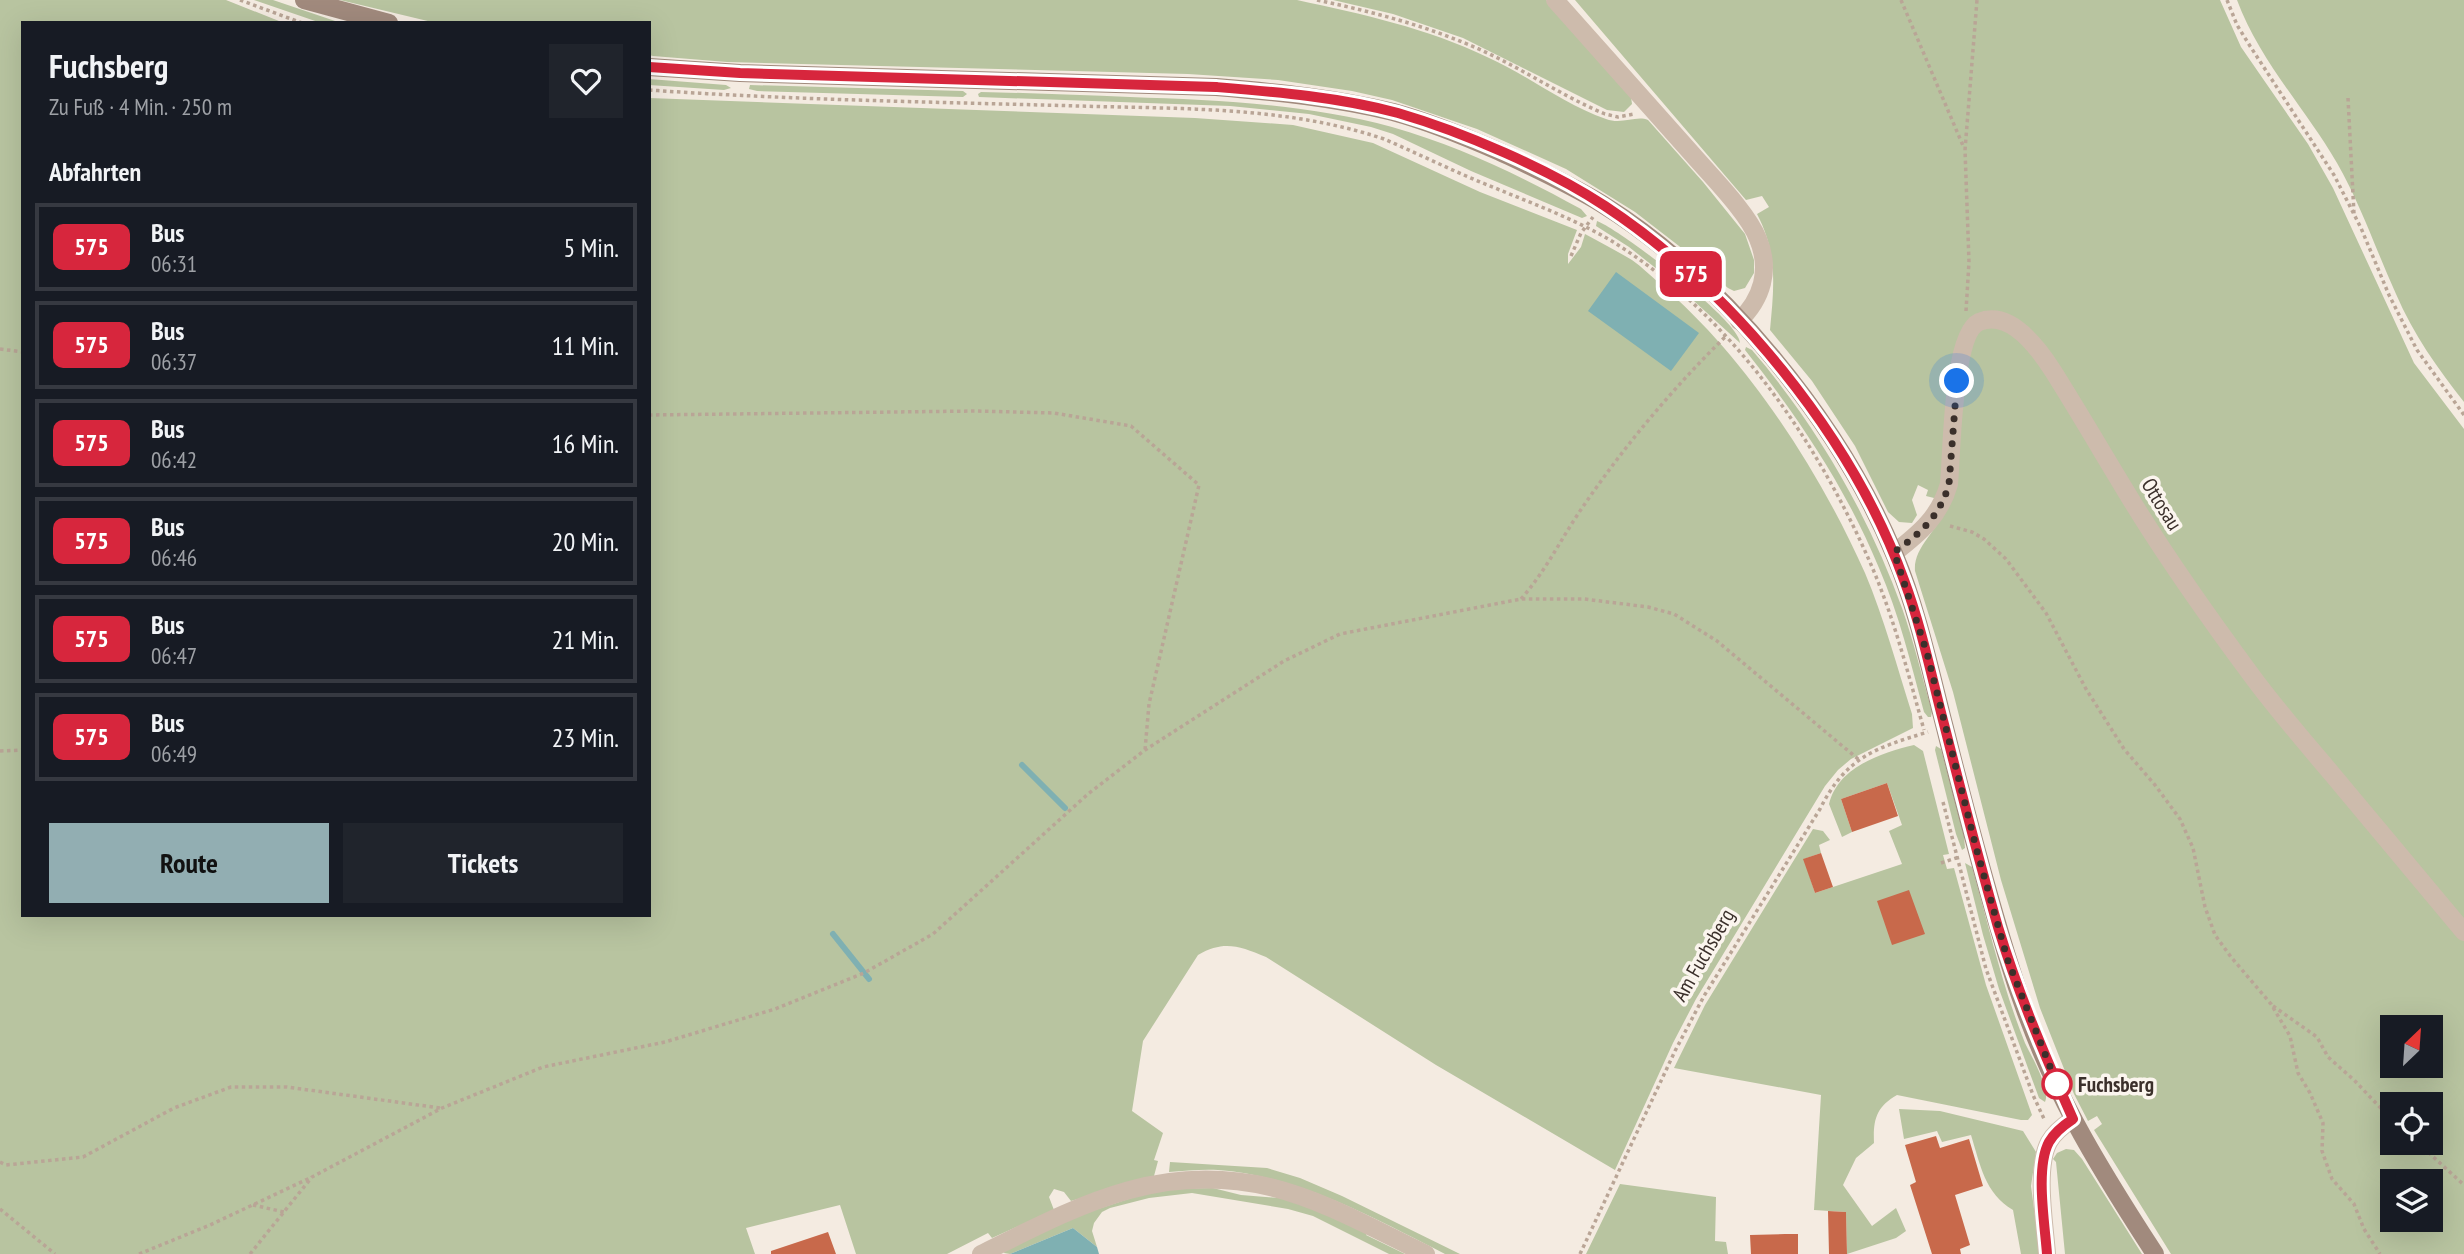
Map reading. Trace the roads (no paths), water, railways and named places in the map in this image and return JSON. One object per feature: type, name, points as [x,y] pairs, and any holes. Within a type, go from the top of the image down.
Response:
[{"type":"main road","points":[[304,0],[382,21]]},
{"type":"main road","points":[[651,67],[740,73],[1216,87],[1310,97],[1398,113],[1491,148],[1602,204],[1657,243],[1709,290],[1772,357],[1823,426],[1854,476],[1894,552],[1927,653],[2008,961],[2037,1038],[2073,1119],[2155,1254]]},
{"type":"street","points":[[1555,0],[1712,177],[1752,227],[1761,250],[1762,286],[1755,304],[1739,321]]},
{"type":"street","name":"Ottosau","points":[[1894,552],[1923,529],[1941,507],[1949,484],[1959,363],[1964,341],[1971,328],[1977,323],[1995,321],[2015,328],[2052,368],[2159,543],[2254,679],[2464,932]]},
{"type":"street","points":[[2047,1254],[2043,1179],[2045,1154],[2051,1138],[2073,1119]]},
{"type":"street","points":[[981,1254],[1098,1200],[1160,1182],[1191,1179],[1269,1187],[1298,1196],[1426,1254]]},
{"type":"water","points":[[1616,272],[1699,333],[1671,371],[1588,311]]},
{"type":"water","points":[[1073,1228],[1097,1247],[1099,1254],[1010,1254]]},
{"type":"waterway","points":[[1022,765],[1065,808]]},
{"type":"waterway","points":[[833,934],[869,979]]},
{"type":"place","name":"Fuchsberg","points":[[2057,1084]]}]
